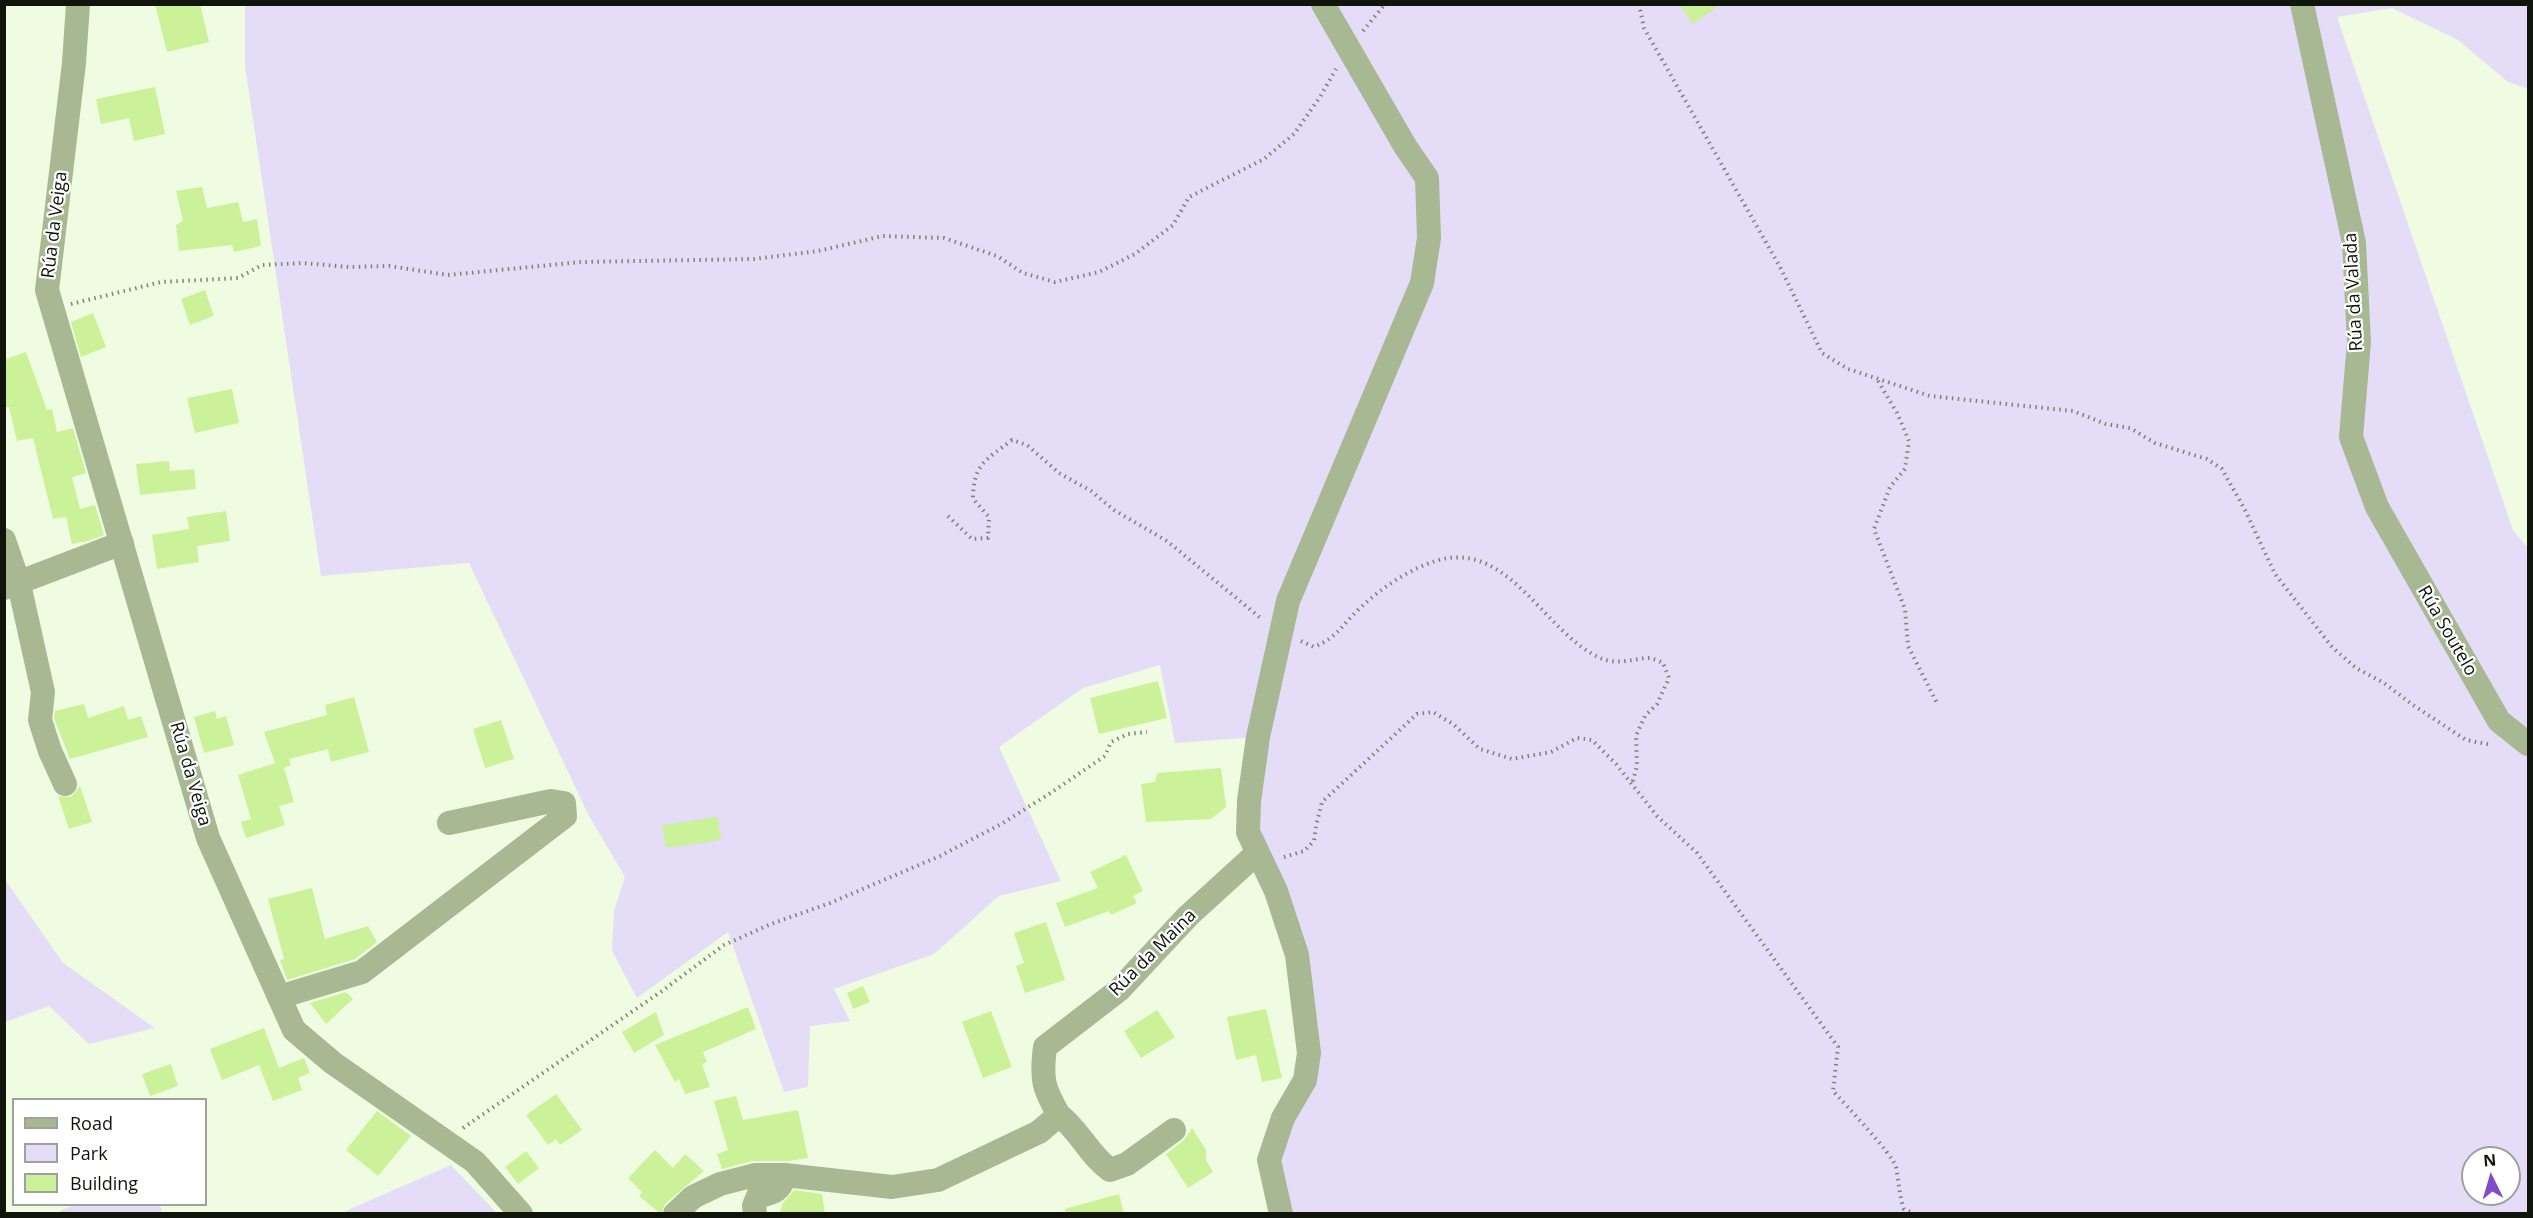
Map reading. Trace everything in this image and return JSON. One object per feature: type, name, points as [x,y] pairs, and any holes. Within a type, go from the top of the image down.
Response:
[{"type":"street","name":"Rúa da Veiga","points":[[78,4],[74,63],[47,290],[208,838],[294,1030],[333,1063],[475,1162],[521,1214]]},
{"type":"street","points":[[1281,1214],[1269,1160],[1283,1118],[1305,1080],[1309,1053],[1297,955],[1276,891],[1256,854],[1248,832],[1249,801],[1258,737],[1288,601],[1422,283],[1428,238],[1427,178],[1405,146],[1323,4]]},
{"type":"street","name":"Rúa da Valada","points":[[2301,4],[2354,243],[2360,342],[2351,437],[2377,507]]},
{"type":"street","name":"Rúa Soutelo","points":[[2377,507],[2499,721],[2529,744]]},
{"type":"street","points":[[4,540],[12,586],[43,692],[40,720],[50,751],[65,784]]},
{"type":"street","points":[[12,586],[122,543]]},
{"type":"street","points":[[279,997],[362,972],[565,816],[564,803],[551,801],[449,824]]},
{"type":"street","name":"Rúa da Maina","points":[[1174,1130],[1127,1164],[1110,1170],[1093,1154],[1073,1125],[1059,1115],[1045,1092],[1043,1065],[1045,1047],[1119,990],[1188,916],[1256,854]]},
{"type":"street","points":[[675,1214],[693,1197],[720,1184],[756,1174],[892,1187],[938,1180],[1039,1132],[1059,1115]]},
{"type":"street","points":[[755,1214],[754,1206],[758,1196],[775,1193],[782,1187],[785,1175]]},
{"type":"path","points":[[53,309],[161,282],[238,278],[262,265],[303,263],[349,267],[389,266],[448,274],[580,262],[754,258],[818,251],[883,236],[944,238],[997,256],[1023,273],[1055,282],[1099,272],[1135,254],[1173,225],[1189,197],[1264,159],[1294,134],[1349,50],[1385,4]]},
{"type":"path","points":[[1639,4],[1644,28],[1780,267],[1822,353],[1848,369],[1930,396],[2073,411],[2106,424],[2130,428],[2156,443],[2207,459],[2222,469],[2245,510],[2275,574],[2332,647],[2356,668],[2384,683],[2466,740],[2493,745]]},
{"type":"path","points":[[1877,380],[1897,413],[1909,441],[1905,469],[1890,487],[1874,529],[1905,609],[1908,646],[1937,703]]},
{"type":"path","points":[[1256,854],[1286,857],[1304,851],[1314,841],[1322,802],[1417,714],[1433,712],[1454,724],[1480,749],[1512,759],[1551,752],[1577,738],[1592,740],[1616,764],[1657,816],[1697,853],[1838,1047],[1833,1091],[1855,1113],[1896,1165],[1898,1193],[1904,1209],[1915,1214]]},
{"type":"path","points":[[445,1141],[662,991],[724,945],[940,856],[1003,823],[1049,794],[1105,756],[1111,742],[1128,734],[1147,732]]},
{"type":"green space","points":[[245,5],[2528,5],[2528,89],[2508,82],[2458,40],[2392,8],[2337,17],[2513,530],[2528,548],[2528,1213],[1281,1213],[1269,1160],[1305,1080],[1297,955],[1248,832],[1258,737],[1175,743],[1160,665],[1083,688],[999,747],[1061,881],[999,896],[934,954],[834,989],[850,1021],[810,1026],[808,1087],[784,1092],[728,932],[637,998],[612,951],[614,911],[625,877],[588,814],[469,563],[321,576],[245,66]]},
{"type":"green space","points":[[4,878],[63,963],[155,1028],[89,1044],[49,1006],[5,1022]]},
{"type":"green space","points":[[451,1165],[497,1213],[342,1213],[357,1206]]},
{"type":"green space","points":[[72,1206],[160,1206],[162,1213],[60,1214],[60,1211]]},
{"type":"building","points":[[155,4],[200,4],[209,42],[167,52]]},
{"type":"building","points":[[1679,4],[1721,4],[1693,24]]},
{"type":"building","points":[[155,87],[165,134],[134,141],[129,118],[101,124],[96,99]]},
{"type":"building","points":[[202,187],[207,208],[238,202],[243,222],[257,219],[261,246],[234,252],[232,245],[179,251],[176,225],[183,221],[176,191]]},
{"type":"building","points":[[205,290],[214,316],[190,325],[181,299]]},
{"type":"building","points":[[93,313],[106,347],[81,357],[71,322]]},
{"type":"building","points":[[26,352],[47,410],[52,409],[57,432],[73,428],[86,473],[72,477],[80,509],[95,505],[104,535],[72,544],[66,517],[53,519],[33,438],[17,441],[9,407],[4,408],[4,360]]},
{"type":"building","points":[[232,389],[239,423],[195,433],[187,398]]},
{"type":"building","points":[[169,461],[170,471],[194,469],[196,489],[140,495],[136,464]]},
{"type":"building","points":[[226,511],[230,541],[197,546],[199,562],[157,569],[152,535],[189,529],[187,517]]},
{"type":"building","points":[[1158,681],[1167,718],[1099,734],[1090,698]]},
{"type":"building","points":[[354,697],[369,752],[331,762],[328,749],[289,759],[291,765],[284,768],[294,802],[279,806],[285,825],[246,838],[241,822],[251,819],[238,775],[275,763],[264,732],[327,715],[325,705]]},
{"type":"building","points":[[84,704],[88,718],[124,706],[128,720],[141,716],[148,737],[70,759],[54,718],[55,711]]},
{"type":"building","points":[[215,711],[217,719],[226,716],[234,745],[204,753],[194,717]]},
{"type":"building","points":[[501,720],[514,759],[485,768],[473,729]]},
{"type":"building","points":[[1221,768],[1226,807],[1211,819],[1146,822],[1141,784],[1155,782],[1157,773]]},
{"type":"building","points":[[80,786],[92,822],[69,829],[58,796],[71,797]]},
{"type":"building","points":[[718,817],[721,840],[666,848],[662,825]]},
{"type":"building","points":[[1126,855],[1143,891],[1133,896],[1137,903],[1111,915],[1109,911],[1065,927],[1056,903],[1098,888],[1090,872]]},
{"type":"building","points":[[312,888],[325,939],[368,926],[377,942],[355,959],[287,980],[280,960],[284,959],[268,899]]},
{"type":"building","points":[[1046,922],[1065,980],[1025,993],[1016,966],[1024,963],[1014,933]]},
{"type":"building","points":[[863,986],[870,1002],[853,1009],[847,993]]},
{"type":"building","points":[[346,992],[353,999],[326,1024],[310,1003]]},
{"type":"building","points":[[748,1007],[756,1029],[703,1052],[707,1062],[702,1064],[710,1087],[685,1094],[679,1079],[675,1082],[655,1045]]},
{"type":"building","points":[[1266,1009],[1282,1078],[1262,1082],[1256,1055],[1236,1060],[1227,1017]]},
{"type":"building","points":[[1157,1010],[1175,1037],[1141,1058],[1124,1031]]},
{"type":"building","points":[[991,1011],[1012,1067],[983,1078],[962,1022]]},
{"type":"building","points":[[656,1012],[664,1035],[634,1053],[622,1032]]},
{"type":"building","points":[[264,1028],[279,1068],[304,1058],[310,1073],[298,1078],[302,1090],[273,1101],[259,1065],[222,1080],[210,1049]]},
{"type":"building","points":[[171,1064],[178,1086],[150,1096],[142,1074]]},
{"type":"building","points":[[556,1094],[582,1130],[560,1145],[556,1139],[548,1145],[526,1115]]},
{"type":"building","points":[[736,1096],[743,1120],[798,1110],[808,1158],[789,1161],[752,1161],[722,1169],[717,1154],[728,1150],[714,1101]]},
{"type":"building","points":[[377,1111],[411,1136],[378,1176],[346,1150]]},
{"type":"building","points":[[1192,1128],[1206,1150],[1206,1160],[1213,1172],[1188,1188],[1166,1154],[1183,1141]]},
{"type":"building","points":[[655,1150],[673,1168],[685,1154],[704,1171],[665,1204],[661,1214],[639,1196],[642,1192],[628,1178]]},
{"type":"building","points":[[526,1151],[539,1168],[518,1184],[505,1167]]},
{"type":"building","points":[[794,1190],[822,1194],[825,1214],[779,1214],[783,1203]]},
{"type":"building","points":[[1119,1194],[1124,1214],[1066,1214],[1065,1209]]}]
